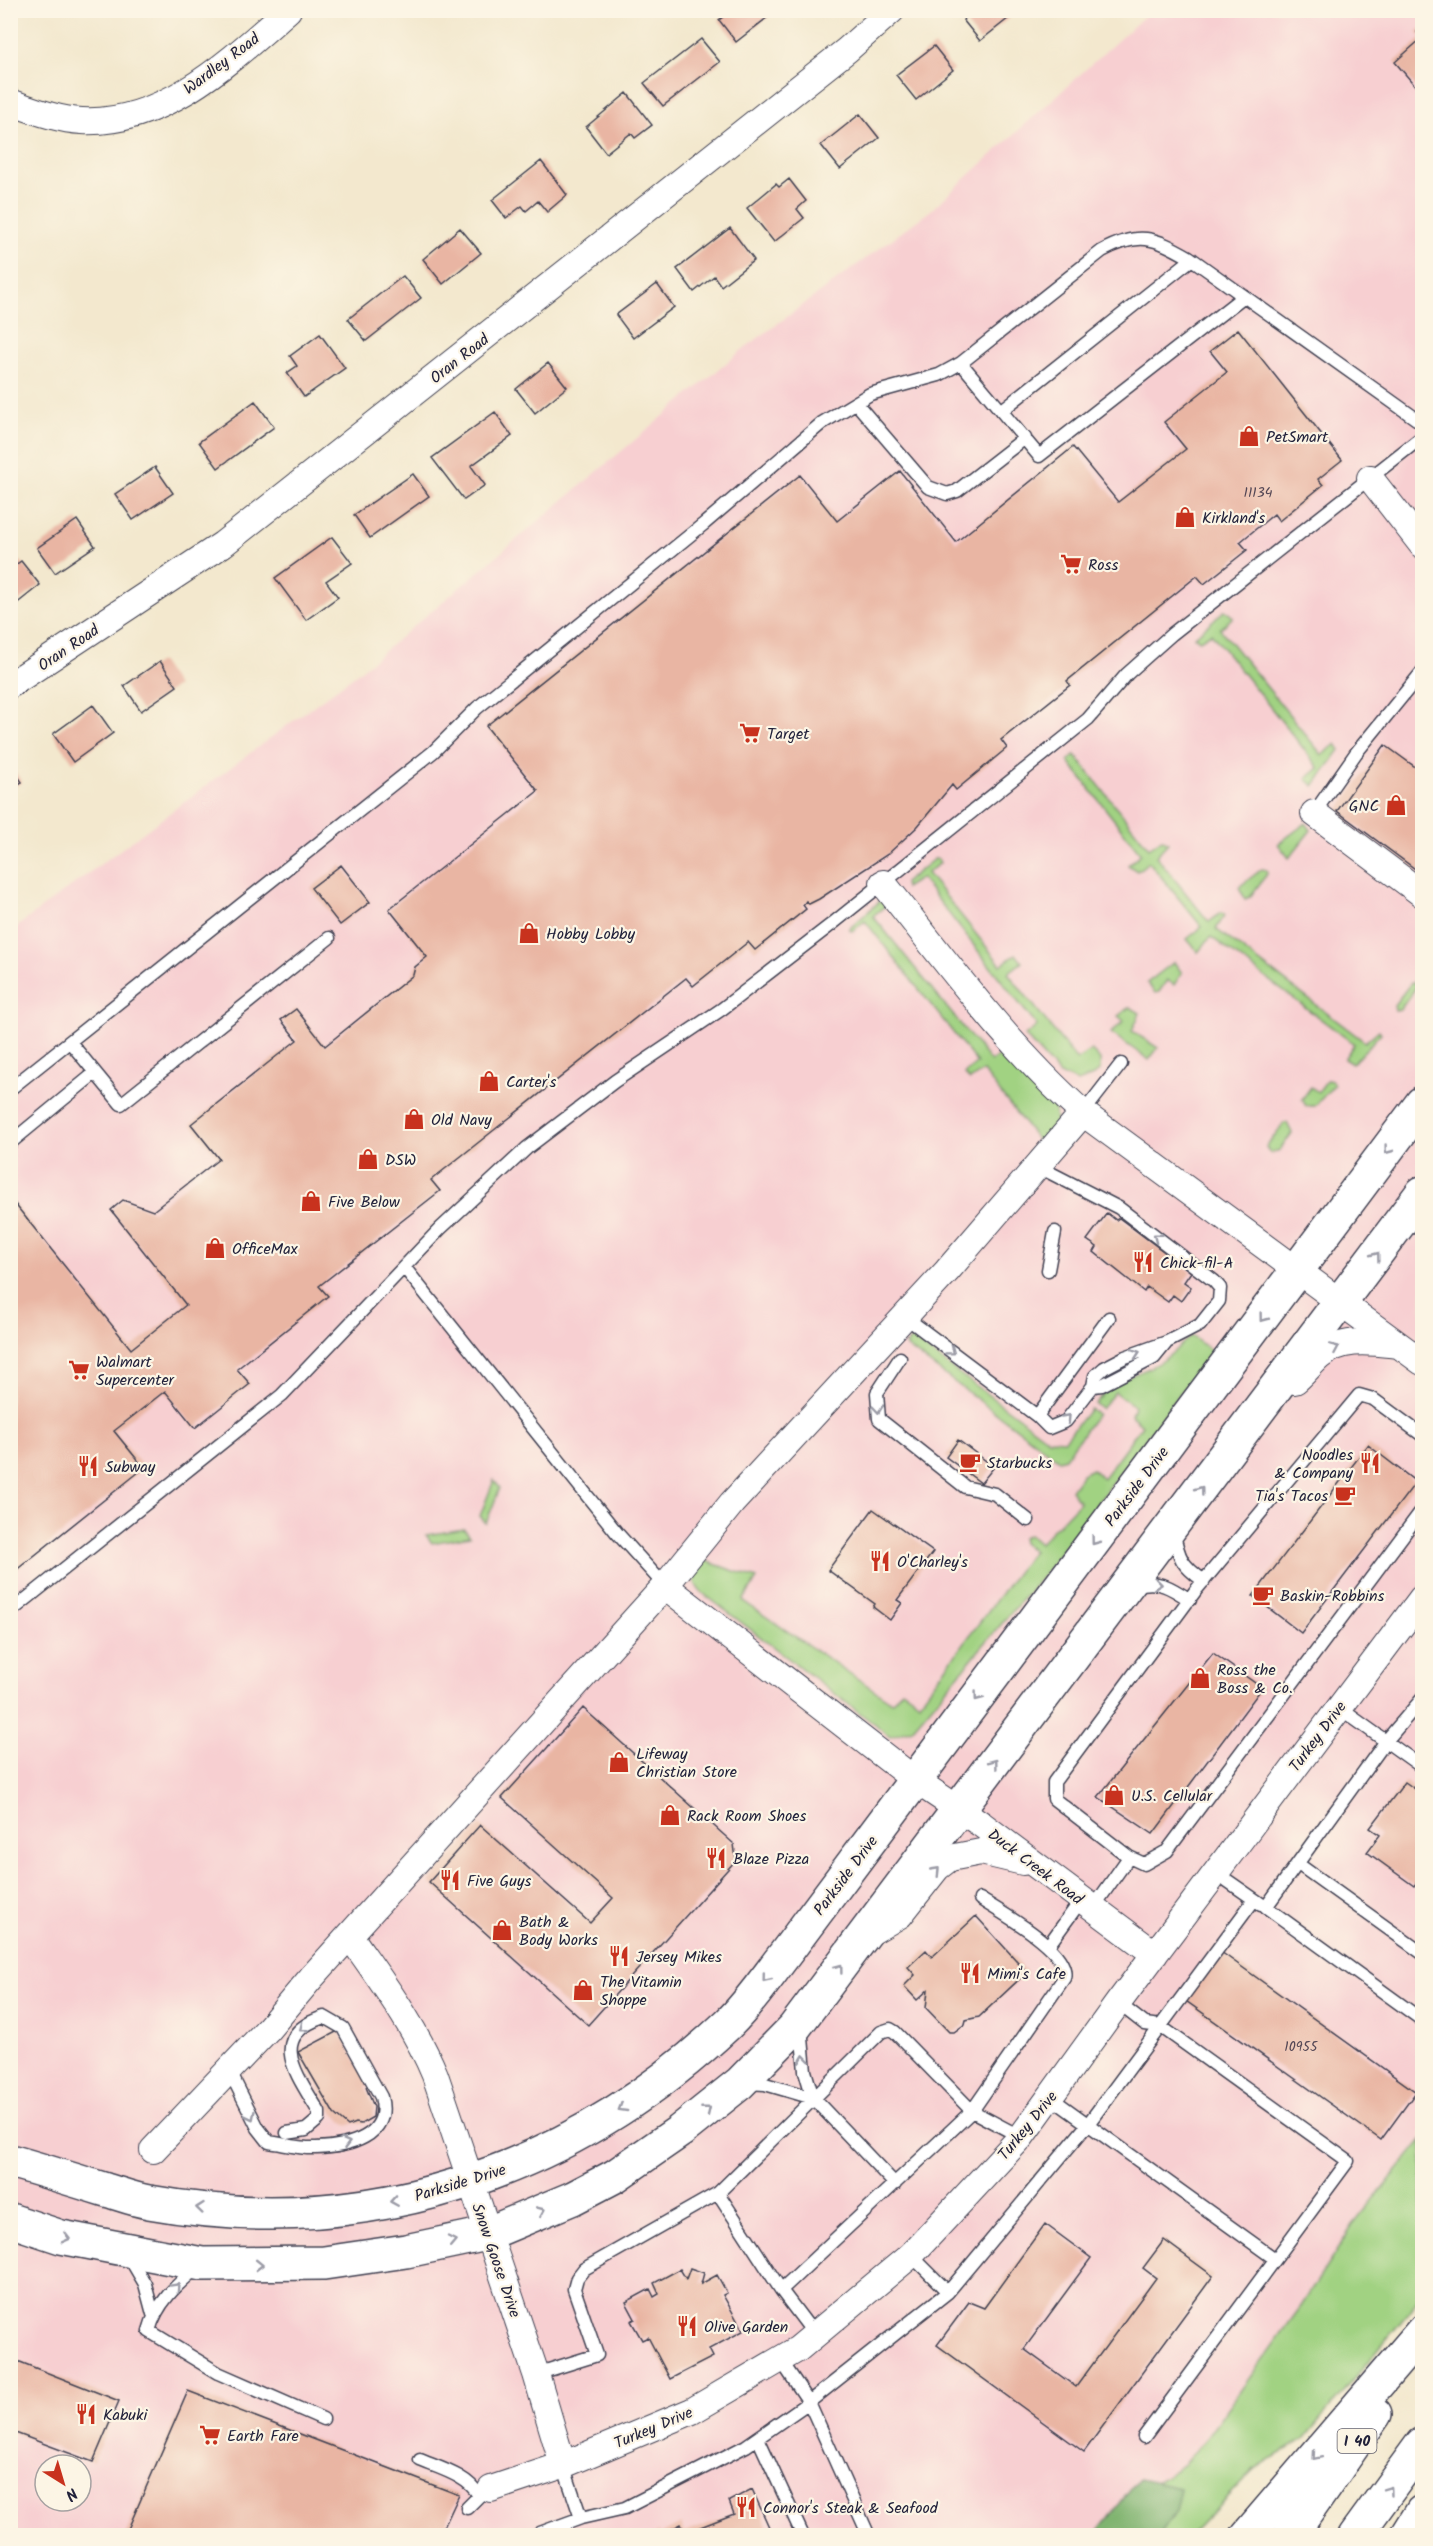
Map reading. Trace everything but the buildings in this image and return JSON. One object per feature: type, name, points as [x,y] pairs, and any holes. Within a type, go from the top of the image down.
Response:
[{"type":"main road","name":"Parkside Drive","points":[[10,2161],[148,2202],[249,2213],[323,2212],[402,2200],[471,2182],[510,2168],[566,2142],[636,2099],[729,2023],[785,1954],[1422,1103]]},
{"type":"main road","points":[[10,2220],[61,2237],[202,2264],[324,2263],[406,2251],[487,2234],[573,2198],[615,2176],[680,2131],[740,2083],[800,2019],[1341,1303],[1422,1192]]},
{"type":"main road","points":[[1247,2535],[1422,2332]]},
{"type":"main road","name":"I 40","points":[[1290,2535],[1422,2346]]},
{"type":"main road","points":[[1355,2535],[1422,2444]]},
{"type":"main road","points":[[1407,2535],[1422,2512]]},
{"type":"street","name":"Wardley Road","points":[[10,102],[39,112],[81,121],[128,117],[178,96],[228,63],[288,10]]},
{"type":"street","name":"Oran Road","points":[[10,685],[223,544],[847,50],[892,10]]},
{"type":"street","points":[[1370,478],[1422,545]]},
{"type":"street","points":[[1314,813],[1422,894]]},
{"type":"street","points":[[883,883],[1019,1051],[1083,1113],[1422,1362]]},
{"type":"street","points":[[153,2150],[229,2070],[665,1586],[732,1503],[1039,1167],[1083,1113]]},
{"type":"street","points":[[1258,1412],[1304,1374],[1318,1357],[1341,1344],[1365,1341],[1399,1345]]},
{"type":"street","name":"Duck Creek Road","points":[[665,1586],[915,1780],[1037,1866],[1155,1954]]},
{"type":"street","name":"Turkey Drive","points":[[485,2493],[563,2465],[692,2411],[780,2359],[814,2335],[911,2255],[1021,2137],[1215,1872],[1422,1598]]},
{"type":"street","points":[[863,1937],[900,1915],[937,1868],[960,1854],[981,1852],[1002,1854],[1037,1866]]},
{"type":"street","name":"Snow Goose Drive","points":[[350,1936],[422,2043],[466,2162],[487,2234],[536,2374],[563,2465]]},
{"type":"lane","points":[[10,1089],[433,752],[477,708],[705,524],[822,423],[870,394],[939,375],[962,363],[1102,251],[1122,240],[1149,238],[1163,242],[1191,259],[1422,423]]},
{"type":"lane","points":[[1001,411],[1191,259]]},
{"type":"lane","points":[[962,363],[1039,456],[1244,296]]},
{"type":"lane","points":[[856,403],[928,487],[940,494],[957,491],[1025,438]]},
{"type":"lane","points":[[10,1612],[282,1395],[465,1204],[549,1130],[629,1071],[722,1009],[883,883],[1088,719],[1127,674],[1172,634],[1422,437]]},
{"type":"lane","points":[[1314,813],[1356,753],[1422,672]]},
{"type":"lane","points":[[70,1042],[121,1104],[329,938]]},
{"type":"lane","points":[[1083,1113],[1121,1065]]},
{"type":"lane","points":[[10,1143],[95,1073]]},
{"type":"lane","points":[[904,1316],[1037,1416],[1049,1428],[1063,1424],[1093,1386],[1102,1385],[1154,1358],[1167,1342],[1200,1325],[1219,1301],[1220,1288],[1214,1281],[1119,1208],[1039,1167]]},
{"type":"lane","points":[[1048,1270],[1055,1232]]},
{"type":"lane","points":[[404,1267],[617,1533],[665,1586]]},
{"type":"lane","points":[[1037,1416],[1109,1317]]},
{"type":"lane","points":[[900,1358],[877,1392],[879,1419],[965,1487],[995,1494],[1028,1520]]},
{"type":"lane","points":[[1422,1435],[1373,1399],[1359,1395],[1204,1581],[1054,1782],[1054,1799],[1129,1857],[1144,1864],[1167,1851],[1422,1510]]},
{"type":"lane","points":[[1172,1527],[1178,1556],[1185,1568],[1204,1581]]},
{"type":"lane","points":[[1124,1591],[1145,1583],[1167,1585],[1190,1600]]},
{"type":"lane","points":[[1266,1907],[1386,1741],[1422,1699]]},
{"type":"lane","points":[[1338,1707],[1422,1767]]},
{"type":"lane","points":[[1048,1946],[1129,1857]]},
{"type":"lane","points":[[1298,1864],[1422,1953]]},
{"type":"lane","points":[[1215,1872],[1422,2020]]},
{"type":"lane","points":[[781,2290],[972,2111],[1065,1978],[1063,1962],[1048,1946],[980,1899]]},
{"type":"lane","points":[[541,2535],[540,2533],[581,2518],[625,2508],[758,2438],[808,2402],[948,2292],[1088,2124],[1254,1900]]},
{"type":"lane","points":[[1118,2003],[1145,2024],[1160,2026],[1348,2161],[1144,2437]]},
{"type":"lane","points":[[229,2070],[258,2128],[268,2142],[314,2149],[342,2145],[369,2136],[383,2119],[384,2107],[381,2097],[343,2028],[324,2017],[297,2031],[290,2043],[291,2064],[319,2112],[319,2119],[306,2130],[287,2133]]},
{"type":"lane","points":[[800,2019],[805,2071],[813,2098],[895,2184]]},
{"type":"lane","points":[[536,2374],[597,2355],[574,2289],[577,2278],[584,2269],[718,2193],[881,2032],[890,2029],[972,2111],[1021,2137]]},
{"type":"lane","points":[[740,2083],[765,2084],[813,2098]]},
{"type":"lane","points":[[1050,2097],[1275,2259]]},
{"type":"lane","points":[[718,2193],[781,2290],[814,2335]]},
{"type":"lane","points":[[126,2251],[145,2283],[153,2314]]},
{"type":"lane","points":[[911,2255],[948,2292]]},
{"type":"lane","points":[[202,2264],[174,2288],[153,2314],[149,2331],[218,2373],[323,2419]]},
{"type":"lane","points":[[780,2359],[808,2402],[869,2535]]},
{"type":"lane","points":[[758,2438],[803,2535]]},
{"type":"lane","points":[[420,2460],[460,2478],[485,2493],[467,2508]]},
{"type":"lane","points":[[563,2465],[581,2518]]},
{"type":"shaded area","points":[[1150,11],[1422,11],[1422,2160],[1181,2488],[1139,2479],[1095,2535],[11,2536],[11,931],[359,672],[742,350],[930,211]]},
{"type":"green space","points":[[1225,610],[1233,617],[1220,629],[1322,755],[1336,744],[1340,750],[1314,786],[1306,779],[1319,768],[1211,633],[1200,640],[1194,637]]},
{"type":"green space","points":[[1075,755],[1149,848],[1162,839],[1168,843],[1156,856],[1209,922],[1221,913],[1225,915],[1216,929],[1365,1042],[1379,1030],[1381,1033],[1352,1064],[1344,1059],[1354,1044],[1211,937],[1198,952],[1187,939],[1202,927],[1149,862],[1137,871],[1128,865],[1141,854],[1068,761]]},
{"type":"green space","points":[[1306,823],[1311,830],[1289,858],[1278,844]]},
{"type":"green space","points":[[934,859],[938,859],[940,863],[927,873],[1001,965],[1016,954],[1022,962],[1008,973],[1077,1060],[1091,1050],[1100,1060],[1100,1070],[1093,1076],[1078,1082],[1060,1075],[1025,1036],[1037,1026],[921,878],[905,888],[904,883]]},
{"type":"green space","points":[[1262,869],[1267,870],[1267,874],[1250,897],[1245,899],[1239,887]]},
{"type":"green space","points":[[881,900],[885,906],[873,916],[991,1062],[1004,1052],[1055,1106],[1056,1126],[1030,1155],[1028,1153],[1039,1142],[983,1071],[970,1080],[964,1074],[977,1063],[865,921],[852,931],[849,929]]},
{"type":"green space","points":[[1174,962],[1182,973],[1174,985],[1167,980],[1159,992],[1155,993],[1147,983]]},
{"type":"green space","points":[[1415,982],[1416,987],[1400,1010],[1395,1011],[1394,1005],[1411,983]]},
{"type":"green space","points":[[1130,1007],[1140,1013],[1132,1031],[1158,1048],[1149,1060],[1111,1033],[1124,1021],[1118,1016]]},
{"type":"green space","points":[[1327,1080],[1332,1081],[1334,1085],[1315,1106],[1306,1106],[1302,1099],[1311,1087],[1318,1092]]},
{"type":"green space","points":[[1284,1123],[1287,1123],[1292,1133],[1280,1150],[1270,1153],[1266,1147]]},
{"type":"green space","points":[[1191,1336],[1212,1351],[1045,1573],[912,1729],[890,1736],[700,1591],[695,1583],[694,1571],[700,1559],[757,1579],[743,1601],[892,1702],[902,1690],[920,1702],[1033,1551],[1023,1543],[1022,1538],[1029,1535],[1039,1544],[1080,1502],[1071,1490],[1082,1474],[1092,1469],[1103,1478],[1142,1425],[1131,1415],[1134,1406],[1115,1392],[1101,1409],[1095,1404],[1119,1381],[1169,1356]]},
{"type":"green space","points":[[911,1338],[1048,1439],[1065,1440],[1090,1409],[1097,1414],[1065,1458],[1059,1460],[906,1346]]},
{"type":"green space","points":[[494,1480],[500,1488],[486,1523],[480,1516]]},
{"type":"green space","points":[[464,1529],[470,1536],[432,1543],[426,1535]]},
{"type":"green space","points":[[1422,2140],[1422,2294],[1409,2312],[1304,2439],[1253,2470],[1190,2535],[1095,2536],[1139,2479],[1155,2483],[1184,2464],[1207,2437],[1302,2305],[1353,2225]]},
{"type":"green space","points":[[1139,2479],[1181,2488],[1176,2512],[1160,2535],[1095,2535]]},
{"type":"place","name":"PetSmart","points":[[1249,436]]},
{"type":"place","name":"Kirkland's","points":[[1185,517]]},
{"type":"place","name":"Ross","points":[[1071,564]]},
{"type":"place","name":"Target","points":[[750,733]]},
{"type":"place","name":"GNC","points":[[1396,805]]},
{"type":"place","name":"Hobby Lobby","points":[[529,933]]},
{"type":"place","name":"Carter's","points":[[489,1081]]},
{"type":"place","name":"Old Navy","points":[[414,1119]]},
{"type":"place","name":"DSW","points":[[368,1159]]},
{"type":"place","name":"Five Below","points":[[311,1201]]},
{"type":"place","name":"OfficeMax","points":[[215,1248]]},
{"type":"place","name":"Chick-fil-A","points":[[1143,1262]]},
{"type":"place","name":"Walmart Supercenter","points":[[79,1370]]},
{"type":"place","name":"Starbucks","points":[[970,1462]]},
{"type":"place","name":"Noodles & Company","points":[[1370,1463]]},
{"type":"place","name":"Subway","points":[[88,1466]]},
{"type":"place","name":"Tia's Tacos","points":[[1345,1495]]},
{"type":"place","name":"O'Charley's","points":[[880,1561]]},
{"type":"place","name":"Baskin-Robbins","points":[[1263,1595]]},
{"type":"place","name":"Ross the Boss & Co.","points":[[1200,1678]]},
{"type":"place","name":"Lifeway Christian Store","points":[[619,1762]]},
{"type":"place","name":"U.S. Cellular","points":[[1114,1795]]},
{"type":"place","name":"Rack Room Shoes","points":[[670,1815]]},
{"type":"place","name":"Blaze Pizza","points":[[716,1858]]},
{"type":"place","name":"Five Guys","points":[[450,1880]]},
{"type":"place","name":"Bath & Body Works","points":[[502,1930]]},
{"type":"place","name":"Jersey Mikes","points":[[619,1956]]},
{"type":"place","name":"Mimi's Cafe","points":[[970,1973]]},
{"type":"place","name":"The Vitamin Shoppe","points":[[583,1990]]},
{"type":"place","name":"Olive Garden","points":[[687,2326]]},
{"type":"place","name":"Kabuki","points":[[86,2414]]},
{"type":"place","name":"Earth Fare","points":[[210,2435]]},
{"type":"place","name":"Connor's Steak & Seafood","points":[[746,2507]]}]
